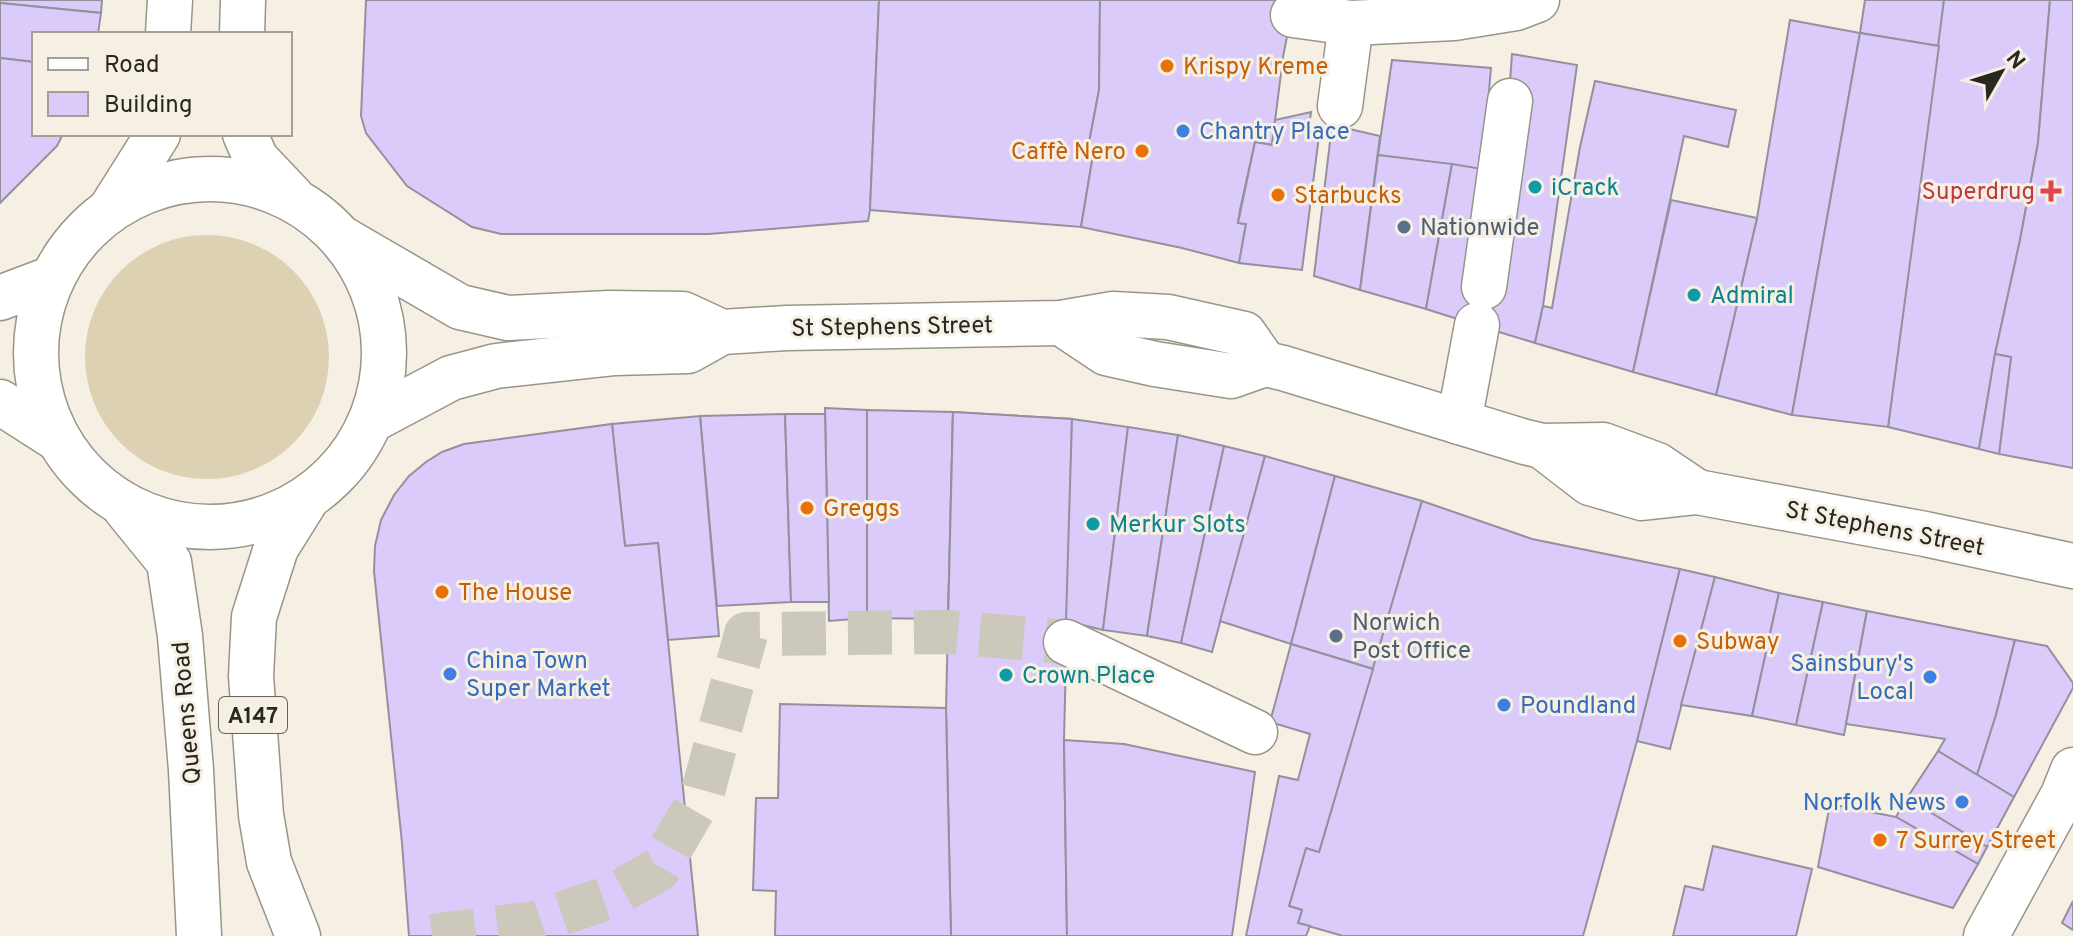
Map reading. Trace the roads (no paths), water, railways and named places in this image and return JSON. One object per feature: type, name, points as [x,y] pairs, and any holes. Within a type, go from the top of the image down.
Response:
[{"type":"street","points":[[168,32],[170,0]]},
{"type":"street","points":[[242,32],[243,0]]},
{"type":"street","points":[[1293,15],[1351,23],[1454,18],[1516,8],[1537,0]]},
{"type":"street","points":[[1340,106],[1351,23]]},
{"type":"street","points":[[1459,422],[1480,306],[1510,101]]},
{"type":"street","name":"A147","points":[[112,207],[157,136]]},
{"type":"street","name":"A147","points":[[246,136],[256,159],[297,201],[322,218],[343,239],[369,279],[383,325],[384,373],[372,420],[345,465],[306,500],[263,521],[216,528],[168,523],[124,506],[85,477],[56,438],[37,387],[36,331],[50,279],[75,239],[112,207],[155,186],[203,178],[252,183],[297,201]]},
{"type":"street","name":"St Stephens Street","points":[[343,239],[460,307],[508,318],[609,313],[683,314],[722,332]]},
{"type":"street","points":[[0,298],[50,279]]},
{"type":"street","name":"St Stephens Street","points":[[372,420],[451,378],[496,366],[615,353],[688,351],[722,332],[1061,323],[1113,314],[1168,317],[1244,334],[1265,364],[1459,422],[1542,446],[1603,445],[1657,465],[1697,492],[1925,534],[2073,566]]},
{"type":"street","points":[[0,402],[56,438]]},
{"type":"street","name":"A147","points":[[298,936],[269,862],[261,815],[251,676],[254,617],[276,548],[306,500]]},
{"type":"street","name":"Queens Road","points":[[124,506],[169,562],[180,636],[191,770],[199,936]]},
{"type":"street","points":[[1066,642],[1255,732]]},
{"type":"street","points":[[1986,936],[2063,795],[2073,770]]},
{"type":"tunnel","points":[[432,936],[534,923],[610,897],[658,870],[702,795],[746,634],[948,632],[1066,642]]},
{"type":"place","name":"Krispy Kreme","points":[[1167,66]]},
{"type":"place","name":"Chantry Place","points":[[1183,131]]},
{"type":"place","name":"Caffè Nero","points":[[1142,151]]},
{"type":"place","name":"iCrack","points":[[1535,187]]},
{"type":"place","name":"Superdrug","points":[[2051,191]]},
{"type":"place","name":"Starbucks","points":[[1278,195]]},
{"type":"place","name":"Nationwide","points":[[1404,227]]},
{"type":"place","name":"Admiral","points":[[1694,295]]},
{"type":"place","name":"Greggs","points":[[807,508]]},
{"type":"place","name":"Merkur Slots","points":[[1093,524]]},
{"type":"place","name":"The House","points":[[442,592]]},
{"type":"place","name":"Norwich Post Office","points":[[1336,636]]},
{"type":"place","name":"Subway","points":[[1680,641]]},
{"type":"place","name":"China Town Super Market","points":[[450,674]]},
{"type":"place","name":"Crown Place","points":[[1006,675]]},
{"type":"place","name":"Sainsbury's Local","points":[[1930,677]]},
{"type":"place","name":"Poundland","points":[[1504,705]]},
{"type":"place","name":"Norfolk News","points":[[1962,802]]},
{"type":"place","name":"7 Surrey Street","points":[[1880,840]]}]
